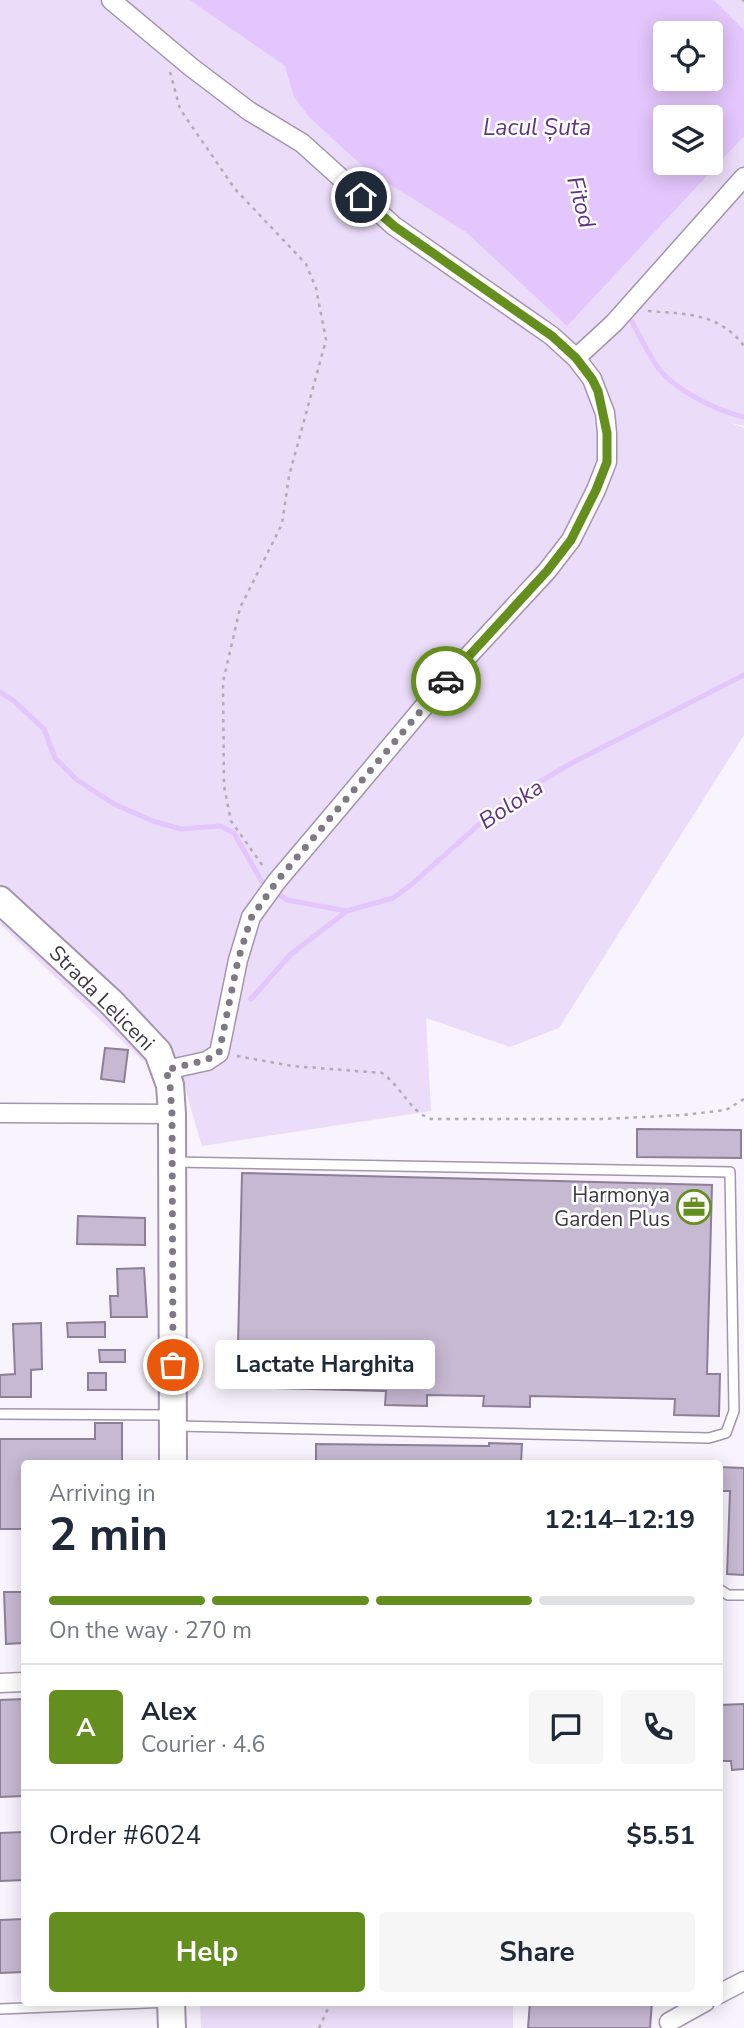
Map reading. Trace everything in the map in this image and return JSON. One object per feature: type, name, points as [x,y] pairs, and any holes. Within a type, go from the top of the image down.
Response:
[{"type":"main road","name":"Strada Leliceni","points":[[0,900],[111,1003],[158,1052],[166,1070],[170,1085],[173,1162],[173,1460]]},
{"type":"main road","points":[[171,2006],[172,2028]]},
{"type":"street","points":[[111,0],[249,111],[302,144],[394,226],[552,336],[576,358],[592,379],[598,391],[607,433],[607,462],[571,540],[547,571],[447,680],[277,881],[251,918],[245,932],[219,1053],[206,1060],[166,1070]]},
{"type":"street","points":[[576,358],[627,309],[744,177]]},
{"type":"street","points":[[0,1113],[172,1114]]},
{"type":"street","points":[[0,1683],[21,1682]]},
{"type":"street","points":[[723,1992],[744,1981]]},
{"type":"street","points":[[668,2006],[669,2025]]},
{"type":"street","points":[[669,2025],[699,2006]]},
{"type":"lane","points":[[0,1414],[709,1438],[726,1433],[734,1411],[730,1172],[173,1162]]},
{"type":"lane","points":[[723,1592],[728,1595],[744,1595]]},
{"type":"lane","points":[[0,2008],[57,2006]]},
{"type":"path","points":[[163,43],[180,109],[235,189],[306,264],[316,288],[326,340],[289,476],[282,524],[240,608],[223,682],[224,786],[231,821],[254,856],[277,881]]},
{"type":"path","points":[[627,309],[674,313],[716,321],[744,346]]},
{"type":"path","points":[[219,1053],[292,1066],[382,1073],[393,1080],[419,1114],[431,1119],[604,1119],[683,1115],[726,1110],[744,1099]]},
{"type":"path","points":[[319,2028],[329,2006]]},
{"type":"shaded area","points":[[0,0],[744,0],[744,426],[731,423],[744,428],[744,735],[559,1028],[510,1047],[426,1018],[431,1111],[202,1146],[175,1054],[143,1061],[0,924]]},
{"type":"shaded area","points":[[200,2006],[513,2006],[513,2028],[201,2028]]},
{"type":"water","name":"Lacul Șuta","points":[[190,0],[714,0],[744,30],[744,136],[723,159],[723,105],[653,105],[653,175],[708,175],[567,326],[466,232],[367,170],[310,118],[294,97],[285,66]]},
{"type":"building","points":[[105,1048],[128,1050],[124,1082],[101,1079]]},
{"type":"building","points":[[637,1129],[741,1130],[741,1158],[637,1157]]},
{"type":"building","points":[[242,1173],[712,1185],[707,1374],[720,1374],[719,1416],[674,1415],[675,1399],[530,1396],[530,1407],[483,1406],[484,1396],[427,1395],[427,1406],[385,1405],[386,1391],[237,1387]]},
{"type":"building","points":[[78,1216],[145,1218],[145,1245],[77,1244]]},
{"type":"building","points":[[144,1268],[147,1317],[111,1317],[110,1296],[118,1296],[117,1269]]},
{"type":"building","points":[[105,1322],[105,1337],[68,1337],[67,1323]]},
{"type":"building","points":[[41,1323],[42,1369],[31,1370],[31,1397],[0,1397],[0,1375],[15,1374],[13,1324]]},
{"type":"building","points":[[99,1350],[125,1350],[125,1362],[100,1362]]},
{"type":"building","points":[[88,1373],[106,1373],[106,1390],[88,1390]]},
{"type":"building","points":[[95,1423],[122,1423],[122,1460],[21,1460],[21,1529],[0,1529],[0,1439],[95,1439]]},
{"type":"building","points":[[489,1443],[522,1444],[521,1460],[316,1460],[316,1444],[489,1446]]},
{"type":"building","points":[[723,1467],[744,1468],[744,1575],[727,1574],[730,1491],[723,1491]]},
{"type":"building","points":[[4,1592],[21,1592],[21,1643],[6,1644]]},
{"type":"building","points":[[21,1699],[21,1796],[0,1797],[0,1700]]},
{"type":"building","points":[[744,1704],[744,1769],[732,1770],[731,1761],[723,1761],[723,1705]]},
{"type":"building","points":[[21,1832],[21,1880],[0,1881],[0,1833]]},
{"type":"building","points":[[21,1919],[21,1972],[0,1973],[0,1920]]},
{"type":"building","points":[[530,2006],[652,2006],[650,2028],[528,2028]]},
{"type":"waterway","name":"Fitod","points":[[632,322],[663,374],[709,404],[744,417]]},
{"type":"waterway","name":"Boloka","points":[[280,895],[287,900],[347,911],[393,898],[501,805],[568,765],[744,675]]},
{"type":"waterway","name":"Boloka","points":[[0,692],[14,701],[44,729],[55,758],[77,780],[114,804],[153,821],[181,829],[220,826],[234,833],[262,882]]},
{"type":"waterway","points":[[251,999],[291,954],[347,911]]},
{"type":"way so far","points":[[173,1365],[172,1114],[166,1070],[206,1060],[219,1053],[238,960],[251,918],[277,881],[446,681]]},
{"type":"place","name":"Harmonya Garden Plus","points":[[694,1207]]},
{"type":"place","name":"Lactate Harghita","points":[[173,1365]]},
{"type":"route","points":[[361,197],[394,226],[552,336],[576,358],[592,379],[604,413],[607,462],[571,540],[547,571],[446,681]]}]
